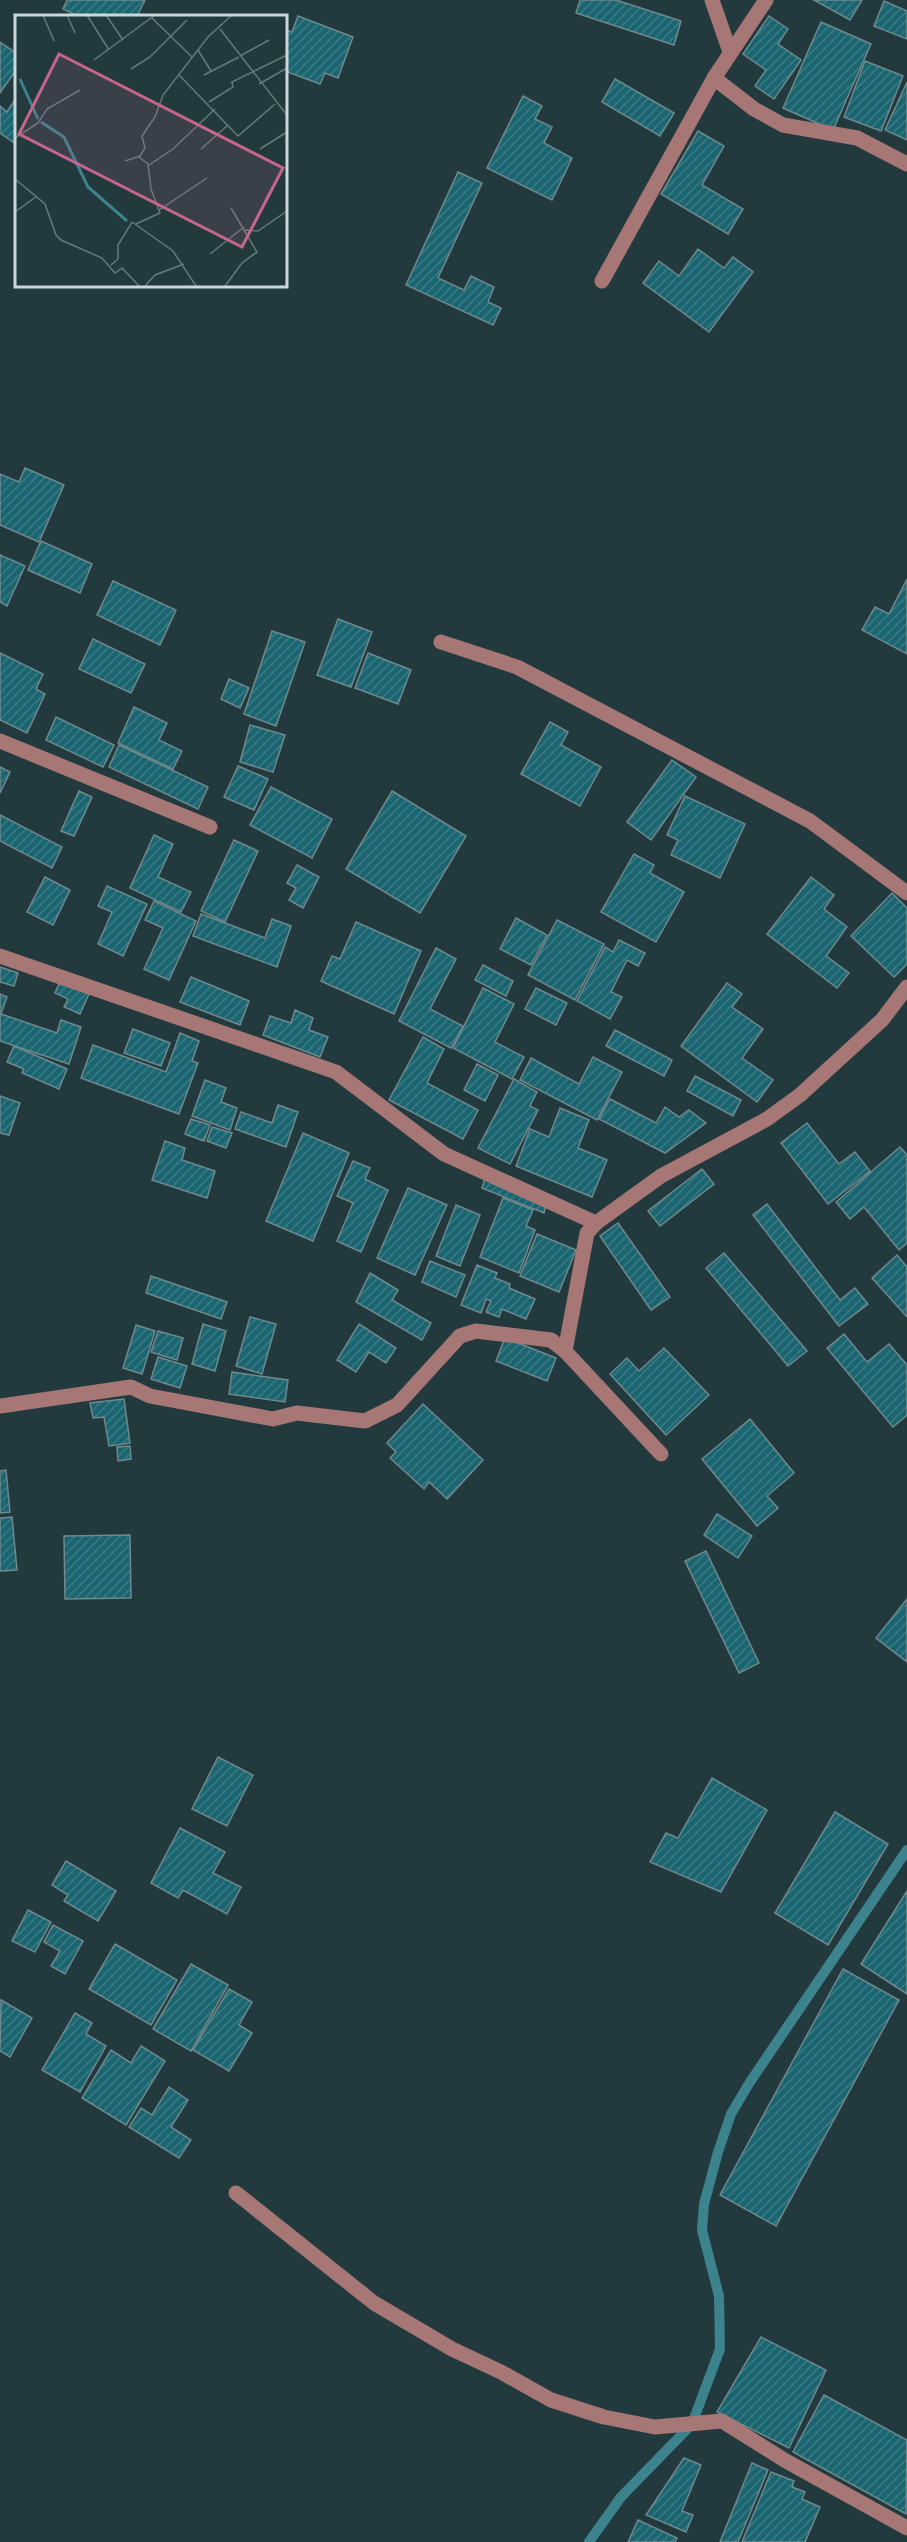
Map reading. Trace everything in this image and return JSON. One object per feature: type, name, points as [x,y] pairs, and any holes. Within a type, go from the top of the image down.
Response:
[{"type":"street","points":[[712,0],[730,52]]},
{"type":"street","points":[[602,281],[714,78],[766,0]]},
{"type":"street","points":[[714,78],[754,109],[783,125],[857,138],[907,164]]},
{"type":"street","points":[[441,642],[517,667],[810,821],[907,893]]},
{"type":"street","points":[[0,741],[210,827]]},
{"type":"street","points":[[0,956],[336,1072],[444,1154],[596,1223]]},
{"type":"street","points":[[565,1351],[587,1233],[596,1223],[661,1176],[767,1119],[800,1095],[882,1020],[907,987]]},
{"type":"street","points":[[0,1406],[131,1387],[150,1396],[273,1419],[297,1413],[365,1421],[397,1406],[460,1336],[476,1331],[551,1340],[565,1351],[661,1454]]},
{"type":"street","points":[[236,2193],[374,2303],[452,2349],[551,2400],[604,2417],[655,2427],[722,2421],[786,2461],[907,2528]]},
{"type":"building","points":[[67,0],[145,0],[138,15],[76,15],[63,9]]},
{"type":"building","points":[[580,0],[616,0],[681,21],[674,45],[576,13]]},
{"type":"building","points":[[814,0],[862,0],[850,20]]},
{"type":"building","points":[[884,1],[907,11],[907,39],[874,26]]},
{"type":"building","points":[[298,16],[353,37],[338,78],[325,73],[320,84],[286,71],[286,30],[292,32]]},
{"type":"building","points":[[769,16],[788,29],[778,44],[801,60],[774,99],[755,86],[766,70],[743,54]]},
{"type":"building","points":[[821,22],[871,44],[833,130],[783,108]]},
{"type":"building","points":[[0,42],[15,52],[15,71],[0,93]]},
{"type":"building","points":[[865,61],[903,76],[881,131],[844,117]]},
{"type":"building","points":[[615,79],[674,113],[660,136],[602,102]]},
{"type":"building","points":[[907,82],[907,140],[885,130]]},
{"type":"building","points":[[523,96],[542,106],[535,119],[552,127],[544,143],[572,158],[552,200],[487,168]]},
{"type":"building","points":[[15,100],[15,143],[0,133],[0,106],[7,112]]},
{"type":"building","points":[[698,131],[724,146],[702,185],[743,209],[728,234],[661,194]]},
{"type":"building","points":[[458,172],[482,183],[438,278],[464,290],[471,276],[494,287],[488,302],[501,308],[493,325],[406,285]]},
{"type":"building","points":[[698,249],[724,268],[733,257],[753,272],[709,332],[643,283],[659,261],[679,276]]},
{"type":"building","points":[[25,468],[64,485],[39,542],[0,525],[0,474],[19,482]]},
{"type":"building","points":[[41,541],[92,564],[80,593],[28,570]]},
{"type":"building","points":[[0,555],[25,566],[7,606],[0,602]]},
{"type":"building","points":[[907,579],[907,654],[862,630],[875,607],[889,614]]},
{"type":"building","points":[[113,581],[176,610],[160,645],[97,615]]},
{"type":"building","points":[[338,619],[372,632],[351,687],[317,675]]},
{"type":"building","points":[[272,631],[305,642],[276,726],[244,714]]},
{"type":"building","points":[[93,639],[145,664],[131,693],[79,669]]},
{"type":"building","points":[[0,653],[43,674],[36,689],[45,694],[27,733],[0,720]]},
{"type":"building","points":[[368,653],[411,670],[398,704],[355,688]]},
{"type":"building","points":[[229,679],[249,688],[240,708],[221,699]]},
{"type":"building","points":[[134,707],[167,723],[159,740],[182,751],[173,769],[118,743]]},
{"type":"building","points":[[56,717],[114,745],[103,767],[46,740]]},
{"type":"building","points":[[550,722],[568,732],[561,745],[601,767],[580,806],[521,774]]},
{"type":"building","points":[[250,725],[285,735],[273,772],[240,762]]},
{"type":"building","points":[[119,745],[208,787],[198,809],[109,767]]},
{"type":"building","points":[[672,760],[696,777],[651,840],[627,822]]},
{"type":"building","points":[[238,766],[268,779],[254,810],[224,797]]},
{"type":"building","points":[[0,767],[10,772],[0,793]]},
{"type":"building","points":[[271,787],[332,819],[312,858],[250,825]]},
{"type":"building","points":[[79,791],[92,797],[74,836],[61,831]]},
{"type":"building","points":[[392,791],[466,836],[420,913],[346,869]]},
{"type":"building","points":[[685,796],[745,824],[720,878],[671,855],[678,840],[667,835]]},
{"type":"building","points":[[0,815],[62,847],[52,868],[0,841]]},
{"type":"building","points":[[154,835],[173,844],[158,877],[191,892],[181,912],[130,888]]},
{"type":"building","points":[[234,840],[258,851],[225,922],[201,911]]},
{"type":"building","points":[[634,854],[654,865],[650,873],[684,892],[656,942],[601,912]]},
{"type":"building","points":[[297,865],[319,877],[303,908],[289,900],[296,888],[287,883]]},
{"type":"building","points":[[45,877],[70,890],[53,925],[27,912]]},
{"type":"building","points":[[811,877],[834,895],[824,909],[847,927],[826,956],[849,973],[837,988],[767,934]]},
{"type":"building","points":[[107,886],[147,904],[123,956],[98,944],[112,912],[98,906]]},
{"type":"building","points":[[892,893],[907,908],[907,964],[894,977],[851,936]]},
{"type":"building","points":[[154,901],[196,921],[169,980],[144,969],[163,928],[145,920]]},
{"type":"building","points":[[201,914],[265,938],[272,919],[291,926],[277,967],[193,936]]},
{"type":"building","points":[[516,918],[547,935],[531,965],[500,949]]},
{"type":"building","points":[[557,920],[604,944],[575,1000],[528,975]]},
{"type":"building","points":[[356,922],[421,951],[394,1014],[321,981],[332,956],[340,959]]},
{"type":"building","points":[[619,940],[645,953],[638,966],[627,960],[611,992],[622,997],[610,1019],[577,1001],[605,947],[613,952]]},
{"type":"building","points":[[436,948],[456,959],[430,1009],[463,1026],[451,1048],[399,1021]]},
{"type":"building","points":[[483,965],[513,981],[506,996],[475,980]]},
{"type":"building","points":[[0,967],[18,973],[14,986],[0,982]]},
{"type":"building","points":[[191,977],[249,1001],[240,1025],[180,1002]]},
{"type":"building","points":[[60,982],[89,994],[80,1014],[64,1007],[68,999],[55,993]]},
{"type":"building","points":[[727,983],[742,994],[732,1007],[763,1029],[742,1058],[773,1080],[757,1102],[681,1046]]},
{"type":"building","points":[[483,988],[514,1004],[495,1042],[524,1057],[512,1079],[453,1048]]},
{"type":"building","points":[[536,988],[567,1003],[556,1025],[525,1009]]},
{"type":"building","points":[[0,994],[7,997],[1,1014],[57,1033],[61,1020],[81,1027],[69,1064],[0,1041]]},
{"type":"building","points":[[295,1010],[313,1018],[309,1030],[328,1037],[320,1057],[263,1035],[270,1016],[291,1023]]},
{"type":"building","points":[[133,1029],[170,1043],[161,1066],[124,1053]]},
{"type":"building","points":[[615,1030],[672,1060],[664,1076],[606,1046]]},
{"type":"building","points":[[180,1033],[199,1041],[192,1061],[198,1063],[179,1114],[81,1078],[93,1045],[166,1072]]},
{"type":"building","points":[[423,1037],[444,1049],[427,1083],[478,1110],[463,1139],[389,1100]]},
{"type":"building","points":[[14,1046],[67,1069],[59,1089],[22,1073],[24,1069],[7,1062]]},
{"type":"building","points":[[593,1057],[622,1072],[597,1120],[520,1080],[531,1058],[579,1084]]},
{"type":"building","points":[[477,1064],[498,1075],[485,1101],[464,1090]]},
{"type":"building","points":[[695,1076],[741,1100],[733,1116],[687,1091]]},
{"type":"building","points":[[514,1079],[537,1092],[530,1106],[538,1110],[510,1164],[478,1148]]},
{"type":"building","points":[[205,1080],[226,1088],[221,1102],[237,1108],[230,1130],[192,1116]]},
{"type":"building","points":[[0,1096],[20,1103],[9,1135],[0,1133]]},
{"type":"building","points":[[610,1099],[656,1123],[665,1107],[679,1117],[689,1110],[706,1123],[665,1153],[599,1119]]},
{"type":"building","points":[[278,1105],[298,1112],[286,1147],[235,1129],[241,1112],[272,1123]]},
{"type":"building","points":[[560,1108],[589,1120],[578,1148],[607,1160],[592,1197],[516,1166],[530,1129],[549,1137]]},
{"type":"building","points":[[191,1119],[210,1125],[204,1141],[185,1134]]},
{"type":"building","points":[[807,1123],[839,1164],[855,1152],[870,1171],[828,1204],[781,1143]]},
{"type":"building","points":[[212,1127],[232,1133],[226,1148],[207,1141]]},
{"type":"building","points":[[303,1133],[349,1153],[313,1241],[266,1221]]},
{"type":"building","points":[[165,1141],[185,1148],[182,1160],[215,1171],[207,1198],[152,1180]]},
{"type":"building","points":[[900,1147],[907,1155],[907,1243],[899,1250],[864,1207],[850,1219],[836,1202]]},
{"type":"building","points":[[353,1161],[370,1168],[365,1179],[388,1190],[361,1252],[337,1241],[353,1203],[337,1196]]},
{"type":"building","points":[[702,1169],[714,1184],[660,1226],[648,1211]]},
{"type":"building","points":[[485,1178],[546,1205],[544,1213],[482,1188]]},
{"type":"building","points":[[408,1188],[447,1205],[415,1275],[377,1258]]},
{"type":"building","points":[[503,1198],[533,1210],[526,1226],[535,1230],[519,1273],[480,1257]]},
{"type":"building","points":[[767,1204],[840,1300],[855,1288],[868,1304],[839,1326],[753,1215]]},
{"type":"building","points":[[456,1205],[480,1215],[460,1266],[436,1256]]},
{"type":"building","points":[[618,1223],[670,1297],[651,1310],[600,1236]]},
{"type":"building","points":[[537,1234],[576,1250],[559,1292],[520,1276]]},
{"type":"building","points":[[724,1253],[807,1351],[788,1366],[706,1268]]},
{"type":"building","points":[[897,1255],[907,1267],[907,1317],[872,1278]]},
{"type":"building","points":[[430,1261],[465,1275],[456,1297],[422,1282]]},
{"type":"building","points":[[477,1265],[497,1273],[495,1278],[510,1284],[509,1288],[535,1299],[526,1319],[502,1309],[499,1317],[486,1312],[491,1301],[486,1299],[481,1313],[461,1305]]},
{"type":"building","points":[[370,1273],[398,1290],[392,1300],[431,1323],[422,1340],[356,1302]]},
{"type":"building","points":[[151,1276],[227,1302],[221,1319],[146,1293]]},
{"type":"building","points":[[250,1317],[276,1324],[262,1374],[236,1366]]},
{"type":"building","points":[[203,1324],[226,1331],[215,1371],[192,1364]]},
{"type":"building","points":[[359,1324],[396,1348],[386,1363],[369,1352],[356,1372],[337,1360]]},
{"type":"building","points":[[136,1325],[155,1331],[142,1374],[123,1368]]},
{"type":"building","points":[[158,1331],[183,1338],[177,1360],[151,1352]]},
{"type":"building","points":[[844,1334],[867,1362],[889,1344],[907,1365],[907,1415],[893,1427],[827,1348]]},
{"type":"building","points":[[505,1338],[556,1358],[547,1381],[496,1361]]},
{"type":"building","points":[[664,1348],[709,1395],[666,1435],[610,1374],[627,1358],[639,1371]]},
{"type":"building","points":[[158,1357],[187,1366],[180,1388],[151,1379]]},
{"type":"building","points":[[232,1372],[288,1380],[285,1402],[229,1394]]},
{"type":"building","points":[[124,1399],[130,1443],[109,1446],[104,1417],[93,1418],[90,1403]]},
{"type":"building","points":[[423,1404],[483,1460],[447,1499],[429,1482],[424,1489],[390,1458],[396,1452],[387,1443]]},
{"type":"building","points":[[750,1419],[794,1473],[767,1496],[778,1508],[757,1526],[702,1459]]},
{"type":"building","points":[[130,1446],[131,1459],[118,1461],[117,1447]]},
{"type":"building","points":[[6,1470],[10,1512],[0,1513],[0,1471]]},
{"type":"building","points":[[717,1514],[752,1536],[738,1558],[704,1535]]},
{"type":"building","points":[[12,1517],[17,1570],[0,1571],[0,1518]]},
{"type":"building","points":[[130,1535],[131,1598],[65,1599],[64,1536]]},
{"type":"building","points":[[706,1551],[759,1663],[739,1673],[685,1561]]},
{"type":"building","points":[[907,1599],[907,1662],[876,1638]]},
{"type":"building","points":[[218,1757],[253,1775],[227,1826],[192,1809]]},
{"type":"building","points":[[712,1778],[767,1810],[721,1892],[650,1862],[666,1833],[678,1838]]},
{"type":"building","points":[[835,1812],[888,1844],[828,1945],[775,1913]]},
{"type":"building","points":[[180,1828],[225,1852],[213,1873],[241,1887],[227,1914],[183,1890],[178,1898],[151,1883]]},
{"type":"building","points":[[66,1861],[116,1891],[98,1921],[64,1901],[68,1895],[52,1885]]},
{"type":"building","points":[[907,1891],[907,1994],[861,1964]]},
{"type":"building","points":[[28,1910],[51,1922],[35,1952],[12,1941]]},
{"type":"building","points":[[53,1925],[83,1941],[65,1974],[51,1966],[60,1951],[44,1942]]},
{"type":"building","points":[[115,1944],[177,1980],[151,2025],[89,1989]]},
{"type":"building","points":[[191,1964],[228,1985],[191,2051],[153,2029]]},
{"type":"building","points":[[843,1969],[899,2000],[776,2226],[720,2195]]},
{"type":"building","points":[[229,1989],[252,2002],[239,2025],[252,2033],[229,2071],[193,2050]]},
{"type":"building","points":[[1,2000],[32,2018],[10,2057],[0,2051]]},
{"type":"building","points":[[75,2013],[92,2023],[86,2034],[106,2046],[80,2092],[42,2070]]},
{"type":"building","points":[[141,2046],[165,2061],[126,2125],[82,2098],[111,2050],[131,2063]]},
{"type":"building","points":[[169,2087],[188,2100],[171,2127],[191,2140],[179,2158],[129,2127],[141,2108],[152,2115]]},
{"type":"building","points":[[761,2337],[826,2370],[789,2448],[717,2412]]},
{"type":"building","points":[[824,2395],[907,2440],[906,2514],[793,2452]]},
{"type":"building","points":[[684,2458],[701,2465],[682,2511],[693,2515],[686,2532],[646,2515]]},
{"type":"building","points":[[752,2463],[768,2470],[738,2542],[720,2542]]},
{"type":"building","points":[[771,2472],[794,2481],[792,2487],[805,2492],[802,2499],[820,2507],[805,2542],[742,2542]]},
{"type":"building","points":[[638,2520],[677,2538],[675,2542],[628,2542]]},
{"type":"waterway","points":[[589,2542],[621,2497],[692,2424],[720,2349],[719,2296],[702,2230],[704,2204],[731,2114],[750,2082],[907,1850]]}]
